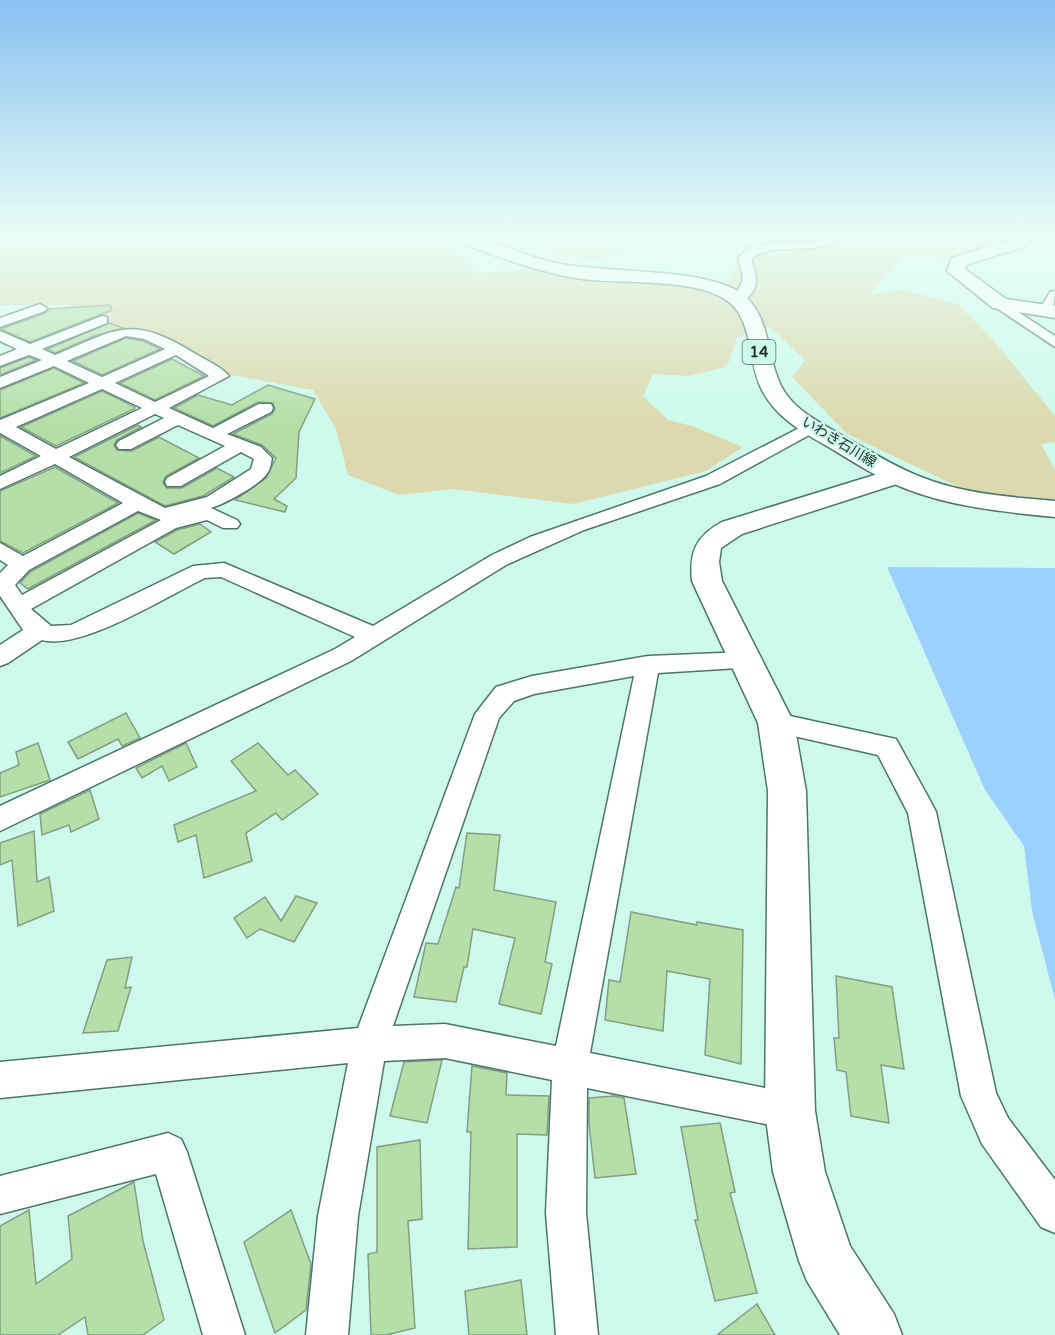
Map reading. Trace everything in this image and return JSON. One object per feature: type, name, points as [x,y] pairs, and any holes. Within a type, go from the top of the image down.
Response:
[{"type":"street","points":[[732,296],[738,299],[741,296]]},
{"type":"street","points":[[990,296],[1055,343]]},
{"type":"street","name":"いわき石川線","points":[[738,299],[753,324],[763,368],[772,389],[782,403],[811,429],[897,476],[959,496],[1055,509]]},
{"type":"street","points":[[1000,304],[1052,306]]},
{"type":"street","points":[[0,323],[40,308]]},
{"type":"street","points":[[0,361],[102,320]]},
{"type":"street","points":[[0,383],[123,332],[164,341],[221,376],[0,483]]},
{"type":"street","points":[[0,335],[213,435],[240,445],[261,455],[263,459],[260,471],[214,501],[170,515],[137,503],[1,427]]},
{"type":"street","points":[[1,427],[176,350]]},
{"type":"street","points":[[213,435],[265,408]]},
{"type":"street","points":[[125,445],[178,418]]},
{"type":"street","points":[[0,819],[376,637],[500,560],[537,542],[577,526],[713,480],[811,429]]},
{"type":"street","points":[[174,482],[240,445]]},
{"type":"street","points":[[873,1335],[827,1261],[799,1172],[790,1111],[787,791],[776,723],[707,581],[704,560],[706,547],[715,536],[732,528],[897,476]]},
{"type":"street","points":[[137,503],[22,565],[10,574],[4,585],[32,628],[60,636],[76,632],[201,571],[215,569],[224,570],[376,637]]},
{"type":"street","points":[[18,607],[169,524],[209,513],[230,524]]},
{"type":"street","points":[[0,550],[22,565]]},
{"type":"street","points":[[0,657],[38,631]]},
{"type":"street","points":[[327,1335],[338,1216],[369,1044],[488,714],[505,694],[532,685],[648,665],[746,661]]},
{"type":"street","points":[[577,1335],[566,1213],[570,1065],[648,665]]},
{"type":"street","points":[[776,723],[887,746],[922,812],[979,1096],[995,1131],[1055,1213]]},
{"type":"street","points":[[0,1080],[369,1044],[445,1041],[790,1111]]},
{"type":"street","points":[[0,1195],[168,1152],[224,1335]]},
{"type":"shaded area","points":[[0,296],[928,296],[958,304],[995,342],[1055,416],[1055,442],[1041,444],[1055,470],[1055,499],[1052,501],[963,489],[847,434],[792,377],[805,360],[770,327],[737,337],[727,367],[687,376],[653,374],[643,396],[668,420],[692,426],[743,447],[706,471],[573,504],[453,489],[399,495],[348,475],[336,429],[313,390],[214,372],[68,305],[0,305]]},
{"type":"water","points":[[887,567],[1055,568],[1055,1000],[1032,911],[1024,846],[985,790]]},
{"type":"building","points":[[110,305],[112,310],[30,342],[1,329],[46,313],[49,309]]},
{"type":"building","points":[[109,323],[123,328],[94,336],[55,353],[48,349]]},
{"type":"building","points":[[126,338],[143,341],[160,349],[102,375],[73,361]]},
{"type":"building","points":[[29,357],[36,360],[0,375],[0,368]]},
{"type":"building","points":[[172,359],[204,376],[155,400],[120,383]]},
{"type":"building","points":[[54,368],[84,383],[0,418],[0,390]]},
{"type":"building","points":[[268,385],[315,399],[299,432],[296,478],[274,499],[287,506],[285,512],[235,500],[266,478],[276,458],[262,445],[233,434],[272,414],[275,409],[273,403],[258,402],[213,426],[174,408],[198,395],[232,405]]},
{"type":"building","points":[[102,391],[135,407],[134,409],[56,446],[21,427]]},
{"type":"building","points":[[138,425],[141,427],[117,440],[114,445],[117,450],[132,451],[159,437],[199,458],[166,476],[163,483],[167,488],[182,488],[217,468],[234,477],[203,496],[165,506],[74,457]]},
{"type":"building","points":[[0,436],[36,456],[0,473]]},
{"type":"building","points":[[55,467],[118,503],[23,553],[0,541],[0,491]]},
{"type":"building","points":[[138,513],[156,520],[28,589],[20,583],[30,572]]},
{"type":"building","points":[[200,524],[211,532],[174,554],[155,542],[177,530]]},
{"type":"building","points":[[126,713],[140,738],[122,746],[118,739],[78,759],[68,742]]},
{"type":"building","points":[[38,743],[50,780],[0,797],[0,773],[19,765],[16,752]]},
{"type":"building","points":[[186,743],[197,767],[169,781],[162,766],[142,778],[136,768]]},
{"type":"building","points":[[258,743],[288,775],[295,770],[318,794],[282,820],[276,813],[246,833],[252,861],[204,878],[196,835],[178,842],[174,825],[256,791],[231,761]]},
{"type":"building","points":[[90,790],[99,819],[71,832],[69,825],[42,835],[40,814]]},
{"type":"building","points":[[34,831],[37,882],[49,877],[54,911],[18,926],[12,860],[0,865],[0,843]]},
{"type":"building","points":[[467,833],[500,835],[494,890],[556,902],[545,962],[552,964],[541,1014],[499,1004],[515,938],[473,929],[467,967],[464,967],[456,1002],[414,997],[426,943],[438,944],[456,887],[459,888]]},
{"type":"building","points":[[296,896],[317,903],[294,942],[260,929],[247,938],[234,918],[265,897],[281,921]]},
{"type":"building","points":[[631,912],[697,925],[697,922],[743,930],[741,1064],[705,1055],[710,979],[667,971],[663,1031],[605,1020],[609,980],[620,982]]},
{"type":"building","points":[[132,957],[125,988],[131,987],[118,1031],[83,1033],[107,960]]},
{"type":"building","points":[[836,976],[892,987],[904,1069],[881,1065],[889,1123],[851,1116],[846,1072],[837,1070],[834,1038],[839,1038]]},
{"type":"building","points":[[442,1060],[427,1123],[390,1116],[404,1062]]},
{"type":"building","points":[[472,1066],[507,1073],[506,1095],[549,1096],[547,1135],[517,1134],[517,1247],[468,1249],[471,1132],[467,1132]]},
{"type":"building","points":[[614,1096],[624,1098],[636,1174],[595,1178],[589,1124],[589,1098]]},
{"type":"building","points":[[720,1123],[735,1192],[730,1193],[757,1293],[715,1301],[695,1220],[698,1220],[681,1127]]},
{"type":"building","points":[[420,1140],[422,1219],[408,1221],[415,1328],[386,1335],[371,1335],[368,1254],[377,1252],[377,1147]]},
{"type":"building","points":[[134,1182],[143,1241],[164,1320],[143,1335],[88,1335],[85,1317],[58,1335],[0,1335],[0,1226],[29,1210],[36,1284],[72,1259],[68,1216]]},
{"type":"building","points":[[291,1210],[311,1264],[306,1310],[275,1333],[244,1242]]},
{"type":"building","points":[[521,1280],[527,1335],[469,1335],[465,1291]]},
{"type":"building","points":[[757,1304],[775,1335],[717,1335]]}]
